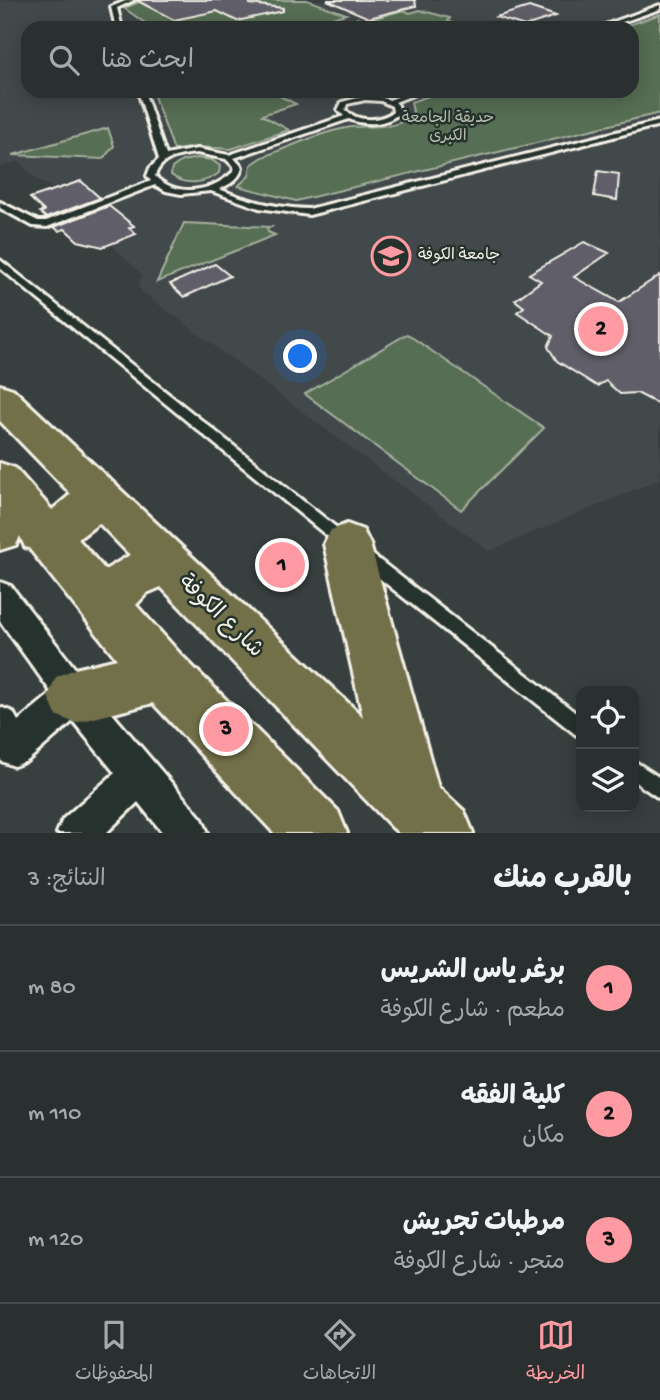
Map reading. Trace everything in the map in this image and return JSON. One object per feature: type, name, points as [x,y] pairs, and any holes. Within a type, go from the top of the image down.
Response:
[{"type":"highway","name":"شارع الكوفة","points":[[0,398],[427,819]]},
{"type":"highway","points":[[14,510],[59,528],[88,508],[95,494]]},
{"type":"highway","points":[[14,510],[162,674],[316,833]]},
{"type":"highway","points":[[347,544],[427,819]]},
{"type":"highway","points":[[107,611],[117,590],[125,581],[146,569],[168,566]]},
{"type":"highway","points":[[75,696],[162,674]]},
{"type":"street","points":[[3,609],[188,833]]},
{"type":"street","points":[[0,725],[14,748],[75,696]]},
{"type":"street","points":[[77,833],[140,775]]},
{"type":"lane","points":[[0,2],[12,0]]},
{"type":"lane","points":[[117,21],[114,7],[132,0]]},
{"type":"lane","points":[[620,21],[660,7]]},
{"type":"lane","points":[[143,98],[163,159]]},
{"type":"lane","points":[[155,182],[152,170],[163,159],[197,151],[229,156],[348,117],[366,121],[385,119],[397,113],[395,105],[374,98],[344,103],[341,110],[348,117]]},
{"type":"lane","points":[[389,102],[400,98]]},
{"type":"lane","points":[[212,189],[270,207],[309,212],[660,124]]},
{"type":"lane","points":[[0,205],[36,224],[47,224],[155,182],[172,190],[185,192],[212,189],[224,184],[237,173],[238,167],[229,156]]},
{"type":"lane","points":[[0,263],[347,544],[576,724]]},
{"type":"lane","points":[[639,774],[660,790]]},
{"type":"shaded area","name":"جامعة الكوفة","points":[[0,0],[660,0],[660,479],[489,551],[141,291],[139,285],[142,275],[103,236],[101,226],[67,195],[38,180],[18,161],[0,167]]},
{"type":"green space","points":[[144,0],[307,0],[346,14],[322,21],[142,21],[124,8]]},
{"type":"green space","points":[[403,10],[410,13],[420,10],[450,18],[448,21],[366,21]]},
{"type":"green space","name":"حديقة الجامعة الكبرى","points":[[660,14],[660,113],[296,201],[238,186],[249,176],[251,165],[263,157],[336,130],[399,123],[413,112],[411,102],[423,98],[639,98],[639,21]]},
{"type":"green space","points":[[155,98],[284,98],[296,104],[262,115],[289,130],[231,149],[198,147],[174,150]]},
{"type":"green space","points":[[108,128],[114,146],[103,159],[13,155]]},
{"type":"green space","points":[[197,158],[212,160],[220,166],[219,173],[208,180],[195,182],[182,181],[171,175],[172,168],[182,161]]},
{"type":"green space","points":[[184,223],[271,227],[267,229],[268,232],[275,235],[157,282]]},
{"type":"green space","points":[[407,334],[544,428],[461,510],[305,394]]},
{"type":"building","points":[[136,0],[250,0],[250,4],[283,8],[283,11],[237,21],[217,11],[174,20]]},
{"type":"building","points":[[327,0],[415,0],[416,6],[369,18]]},
{"type":"building","points":[[529,7],[556,16],[540,21],[509,21],[496,17]]},
{"type":"building","points":[[598,171],[619,174],[617,200],[594,196]]},
{"type":"building","points":[[81,181],[100,198],[46,218],[40,212],[44,211],[30,198]]},
{"type":"building","points":[[109,206],[134,226],[129,228],[136,234],[103,247],[78,241],[65,229],[59,231],[54,227]]},
{"type":"building","points":[[584,242],[609,253],[574,277],[619,302],[660,275],[660,405],[637,393],[620,394],[606,381],[597,386],[557,361],[548,347],[553,336],[517,312],[524,307],[515,300],[541,281],[529,274]]},
{"type":"building","points":[[215,264],[230,276],[184,297],[170,284]]},
{"type":"place","name":"جامعة الكوفة","points":[[391,256]]},
{"type":"place","name":"كلية الفقه","points":[[601,329]]},
{"type":"place","name":"برغر ياس الشريس","points":[[282,565]]},
{"type":"place","name":"مرطبات تجريش","points":[[226,729]]}]
